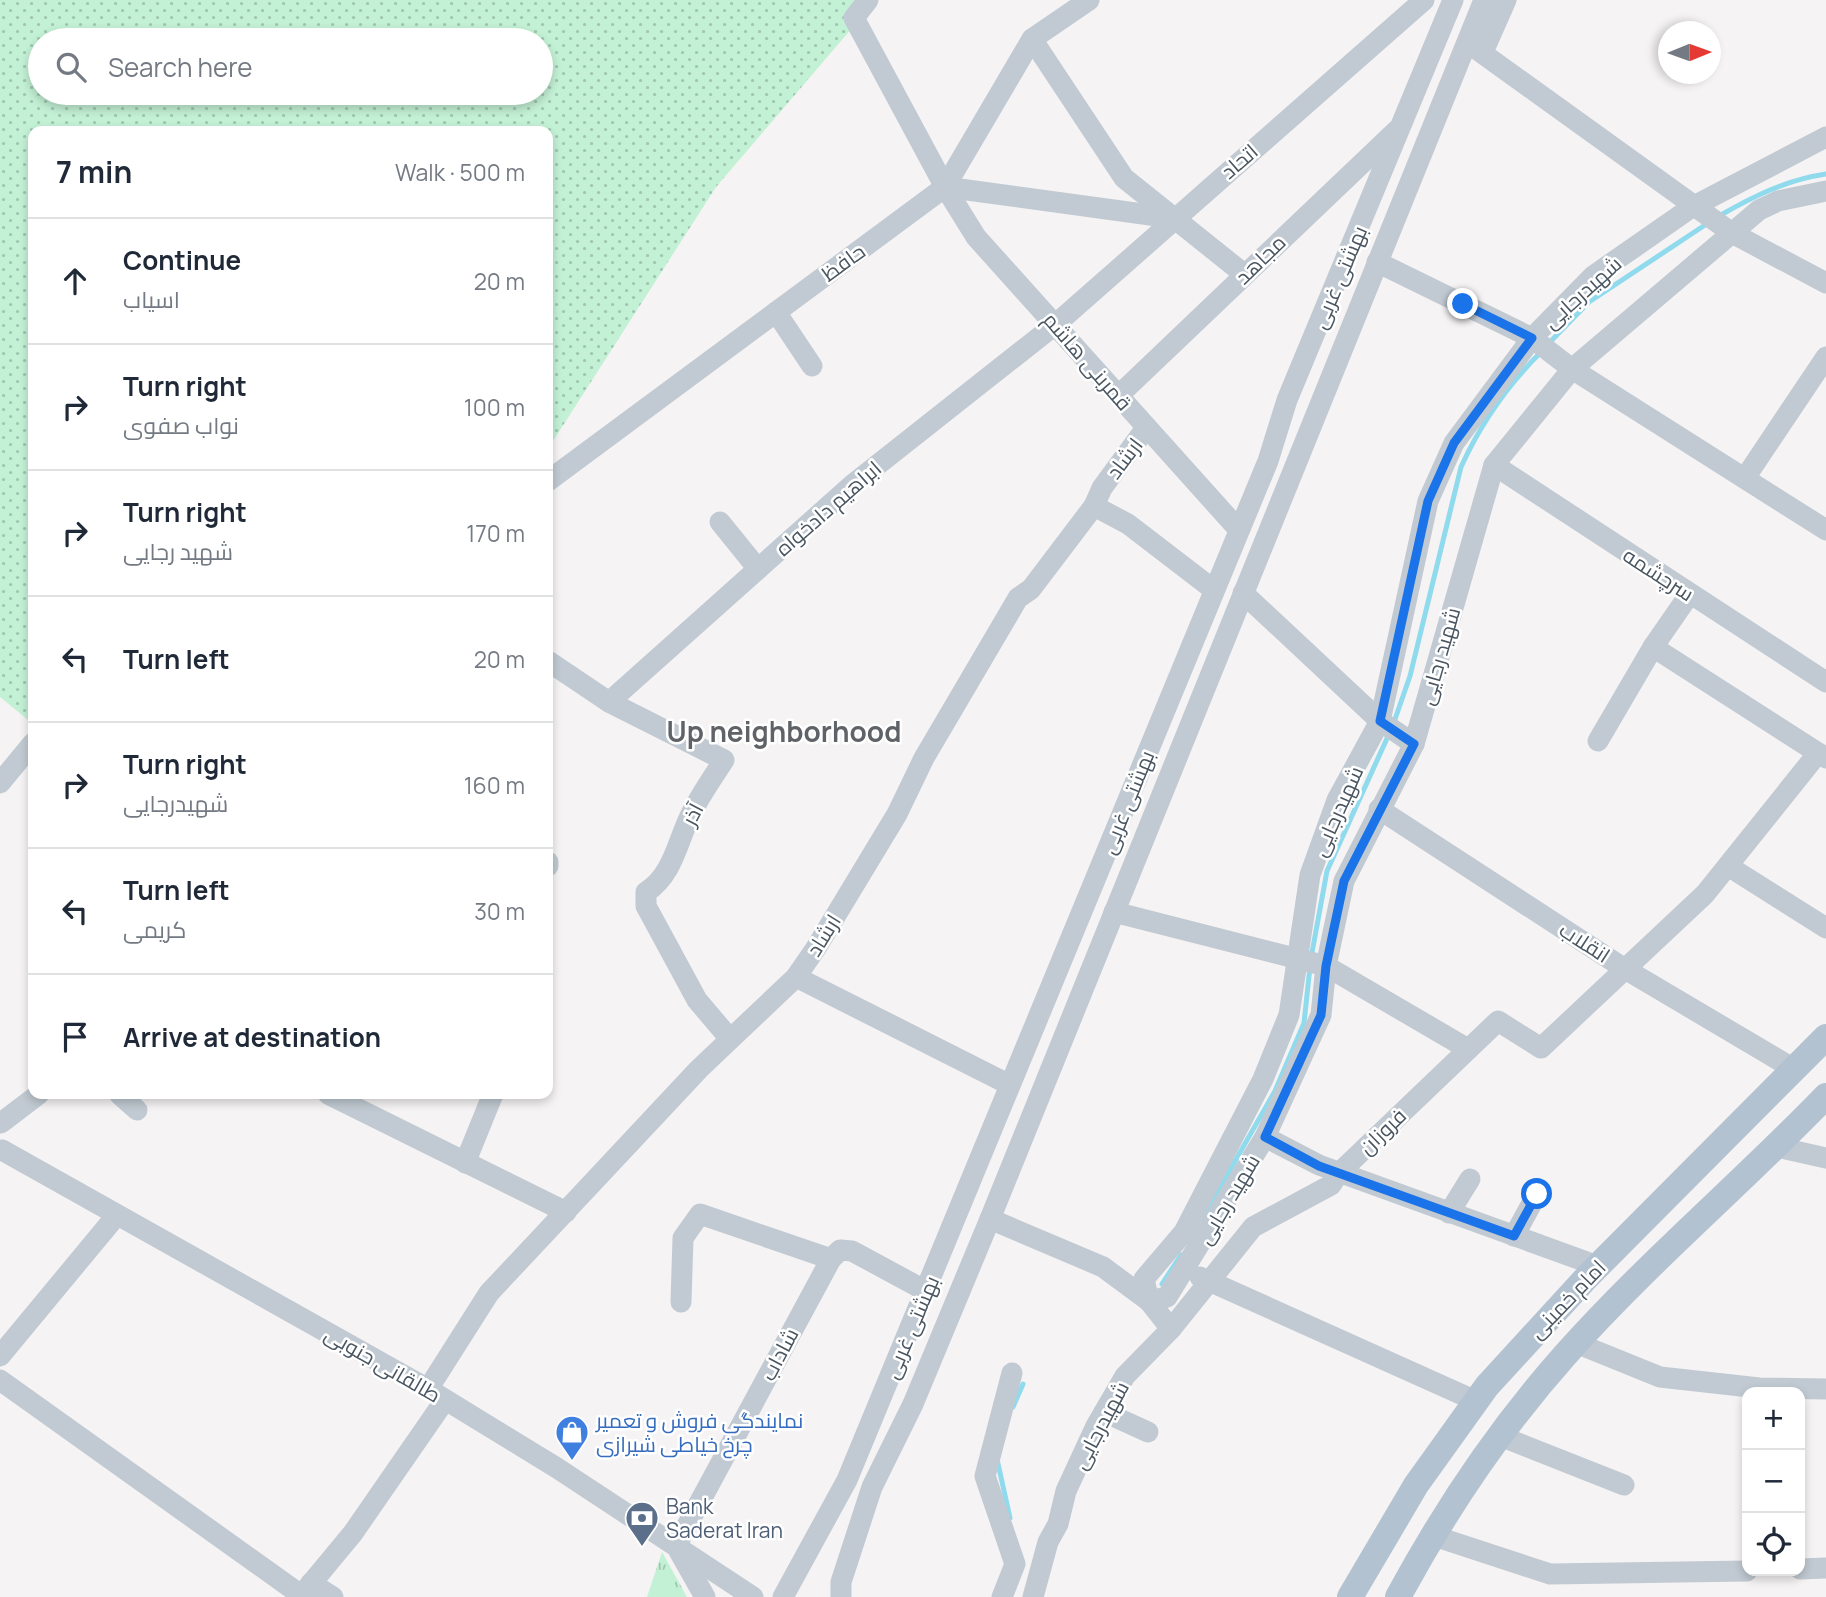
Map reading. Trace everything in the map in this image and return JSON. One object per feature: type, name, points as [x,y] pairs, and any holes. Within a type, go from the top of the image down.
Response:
[{"type":"main road","name":"امام خمینی","points":[[1350,1597],[1416,1485],[1476,1401],[1538,1328],[1826,1037]]},
{"type":"main road","name":"امام خمینی","points":[[1398,1597],[1431,1535],[1500,1436],[1576,1343],[1826,1096]]},
{"type":"main road","points":[[1690,1228],[1667,1228],[1667,1218],[1705,1171],[1716,1147]]},
{"type":"street","name":"قمربنی هاشم","points":[[868,0],[854,18],[945,187],[976,237],[1238,530]]},
{"type":"street","name":"حافظ","points":[[553,477],[945,187],[1032,39],[1089,0]]},
{"type":"street","name":"اتحاد","points":[[1056,324],[1173,218],[1424,0]]},
{"type":"street","name":"بهشتی غربی","points":[[783,1597],[847,1480],[926,1292],[1268,461],[1287,400],[1453,0]]},
{"type":"street","name":"بهشتی غربی","points":[[841,1597],[841,1582],[872,1487],[913,1404],[990,1219],[1377,261],[1475,47],[1484,0]]},
{"type":"street","points":[[1506,0],[1475,47],[1731,233],[1826,283]]},
{"type":"street","points":[[1032,39],[1124,178],[1244,274]]},
{"type":"street","name":"مجاهد","points":[[1118,396],[1404,123]]},
{"type":"street","name":"شهیدرجایی","points":[[1149,1301],[1143,1279],[1184,1232],[1263,1079],[1289,1015],[1310,874],[1337,800],[1380,721],[1428,501],[1454,443],[1532,338],[1593,276],[1692,206],[1826,137]]},
{"type":"street","points":[[945,187],[1173,218]]},
{"type":"street","name":"شهید رجایی","points":[[1149,1301],[1167,1297],[1185,1273],[1265,1137],[1321,1015],[1326,966],[1344,881],[1414,744],[1494,466],[1572,369],[1731,233],[1759,210],[1779,201],[1826,191]]},
{"type":"street","points":[[1377,261],[1532,338],[1572,369],[1826,530]]},
{"type":"street","points":[[776,312],[812,366]]},
{"type":"street","name":"ابراهیم دادخواه","points":[[609,702],[852,485],[1056,324]]},
{"type":"street","points":[[1745,478],[1826,358]]},
{"type":"street","name":"ارشاد","points":[[304,1592],[353,1533],[437,1395],[489,1293],[730,1039],[796,976],[816,948],[897,814],[924,758],[1018,598],[1031,589],[1094,506],[1102,488],[1146,428]]},
{"type":"street","name":"سرچشمه","points":[[1494,466],[1689,594],[1780,649],[1826,682]]},
{"type":"street","points":[[1094,506],[1128,524],[1214,590]]},
{"type":"street","points":[[720,522],[758,569]]},
{"type":"street","points":[[1243,593],[1380,721],[1414,744]]},
{"type":"street","points":[[1598,741],[1653,647],[1689,594]]},
{"type":"street","points":[[1625,969],[1705,894],[1822,755],[1653,647]]},
{"type":"street","name":"آذر","points":[[553,665],[609,702],[724,760],[693,810],[668,872],[659,884],[646,892],[646,906],[697,1000],[730,1039]]},
{"type":"street","points":[[0,783],[28,749]]},
{"type":"street","points":[[1146,756],[1173,767]]},
{"type":"street","name":"انقلاب","points":[[1379,809],[1625,969],[1794,1069]]},
{"type":"street","points":[[1728,866],[1826,928]]},
{"type":"street","points":[[1114,912],[1326,966],[1468,1049]]},
{"type":"street","name":"فروزان","points":[[1171,1329],[1253,1227],[1331,1185],[1339,1173],[1498,1021],[1541,1048],[1625,969]]},
{"type":"street","points":[[796,976],[1010,1085]]},
{"type":"street","points":[[1,1151],[5,1136],[1,1122],[32,1099]]},
{"type":"street","points":[[125,1099],[137,1110]]},
{"type":"street","points":[[338,1099],[566,1212]]},
{"type":"street","points":[[465,1163],[491,1099]]},
{"type":"street","points":[[1265,1137],[1339,1173],[1598,1266]]},
{"type":"street","points":[[1777,1147],[1826,1158]]},
{"type":"street","name":"طالقانی جنوبی","points":[[1,1151],[116,1216],[251,1287],[437,1395],[752,1597]]},
{"type":"street","points":[[1449,1213],[1470,1179]]},
{"type":"street","points":[[1514,1236],[1537,1194]]},
{"type":"street","points":[[681,1302],[683,1238],[700,1214],[831,1259],[840,1250],[852,1251],[926,1292]]},
{"type":"street","points":[[0,1356],[116,1216]]},
{"type":"street","points":[[990,1219],[1103,1267],[1149,1301],[1171,1329]]},
{"type":"street","name":"شاداب","points":[[676,1546],[831,1259]]},
{"type":"street","points":[[1185,1273],[1212,1281],[1476,1401]]},
{"type":"street","name":"شهیدرجایی","points":[[1033,1597],[1048,1542],[1058,1524],[1066,1491],[1104,1412],[1125,1376],[1171,1329]]},
{"type":"street","points":[[1576,1343],[1660,1377],[1759,1388],[1826,1389]]},
{"type":"street","points":[[1002,1597],[1015,1564],[985,1476],[1012,1373]]},
{"type":"street","points":[[0,1380],[304,1592],[333,1597]]},
{"type":"street","points":[[1104,1412],[1148,1432]]},
{"type":"street","points":[[1500,1436],[1624,1485]]},
{"type":"street","points":[[1431,1535],[1549,1574],[1742,1571]]},
{"type":"street","points":[[676,1546],[705,1597]]},
{"type":"street","points":[[1805,1569],[1826,1568]]},
{"type":"green space","points":[[0,0],[876,0],[716,187],[553,441],[553,126],[28,126],[28,720],[0,697]]},
{"type":"green space","points":[[662,1552],[687,1597],[647,1597]]},
{"type":"waterway","points":[[1719,216],[1771,190],[1797,180],[1826,174]]},
{"type":"waterway","points":[[1549,343],[1589,302],[1708,223]]},
{"type":"waterway","points":[[1393,725],[1410,676],[1461,467],[1496,406],[1540,353]]},
{"type":"waterway","points":[[1311,958],[1327,871],[1389,734]]},
{"type":"waterway","points":[[1202,1219],[1275,1091],[1304,1023],[1310,967]]},
{"type":"waterway","points":[[1162,1284],[1181,1255]]},
{"type":"waterway","points":[[1013,1407],[1023,1384]]},
{"type":"waterway","points":[[997,1459],[1010,1518]]},
{"type":"place","name":"نمایندگی فروش و تعمیر چرخ خیاطی شیرازی","points":[[572,1462]]},
{"type":"place","name":"Bank Saderat Iran","points":[[642,1548]]},
{"type":"district","name":"Up neighborhood","points":[[784,731]]},
{"type":"route","points":[[1463,304],[1532,338],[1454,443],[1428,501],[1380,721],[1414,744],[1344,881],[1326,966],[1321,1015],[1265,1137],[1319,1166],[1514,1236],[1537,1194]]}]
